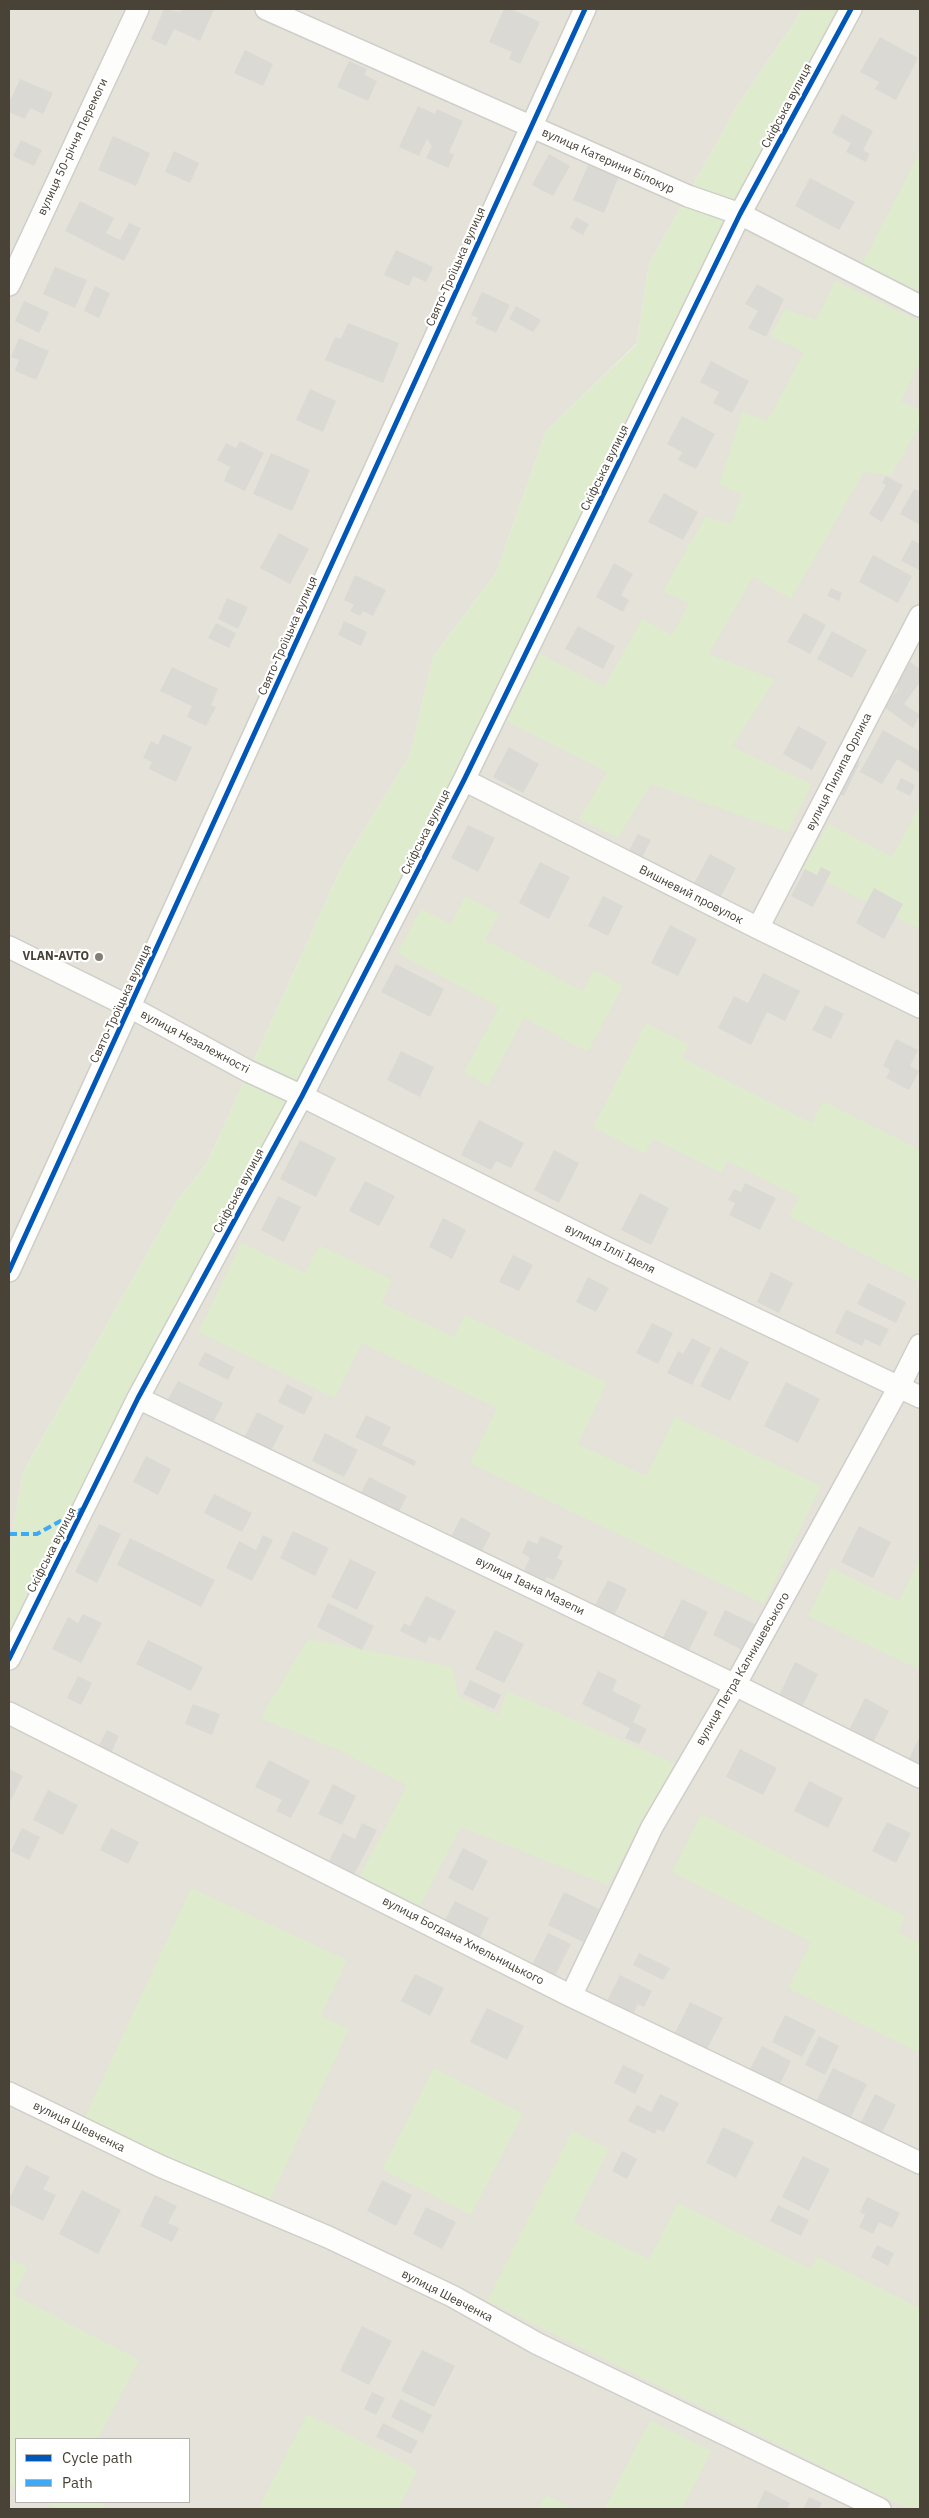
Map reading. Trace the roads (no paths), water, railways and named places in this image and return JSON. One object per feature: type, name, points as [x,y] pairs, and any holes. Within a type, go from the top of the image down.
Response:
[{"type":"street","name":"вулиця 50-річчя Перемоги","points":[[9,285],[138,9]]},
{"type":"street","name":"вулиця Катерини Білокур","points":[[266,9],[688,196],[740,214],[920,306]]},
{"type":"street","name":"Свято-Троїцька вулиця","points":[[9,1271],[585,9]]},
{"type":"street","name":"Скіфська вулиця","points":[[9,1659],[138,1398],[302,1096],[464,780],[740,214],[851,9]]},
{"type":"street","name":"вулиця Пилипа Орлика","points":[[758,928],[920,616]]},
{"type":"street","name":"Вишневий провулок","points":[[464,780],[920,1007]]},
{"type":"street","name":"вулиця Незалежності","points":[[9,947],[130,1008],[248,1071],[302,1096]]},
{"type":"street","name":"вулиця Іллі Іделя","points":[[302,1096],[615,1252],[920,1397]]},
{"type":"street","name":"вулиця Петра Калнишевського","points":[[571,1996],[652,1827],[735,1685],[899,1387],[920,1345]]},
{"type":"street","name":"вулиця Івана Мазепи","points":[[138,1398],[735,1685],[920,1777]]},
{"type":"street","name":"вулиця Богдана Хмельницького","points":[[9,1713],[571,1996],[920,2163]]},
{"type":"street","name":"вулиця Шевченка","points":[[9,2093],[160,2166],[328,2237],[452,2296],[538,2344],[880,2509]]},
{"type":"place","name":"VLAN-AVTO","points":[[99,957]]}]
